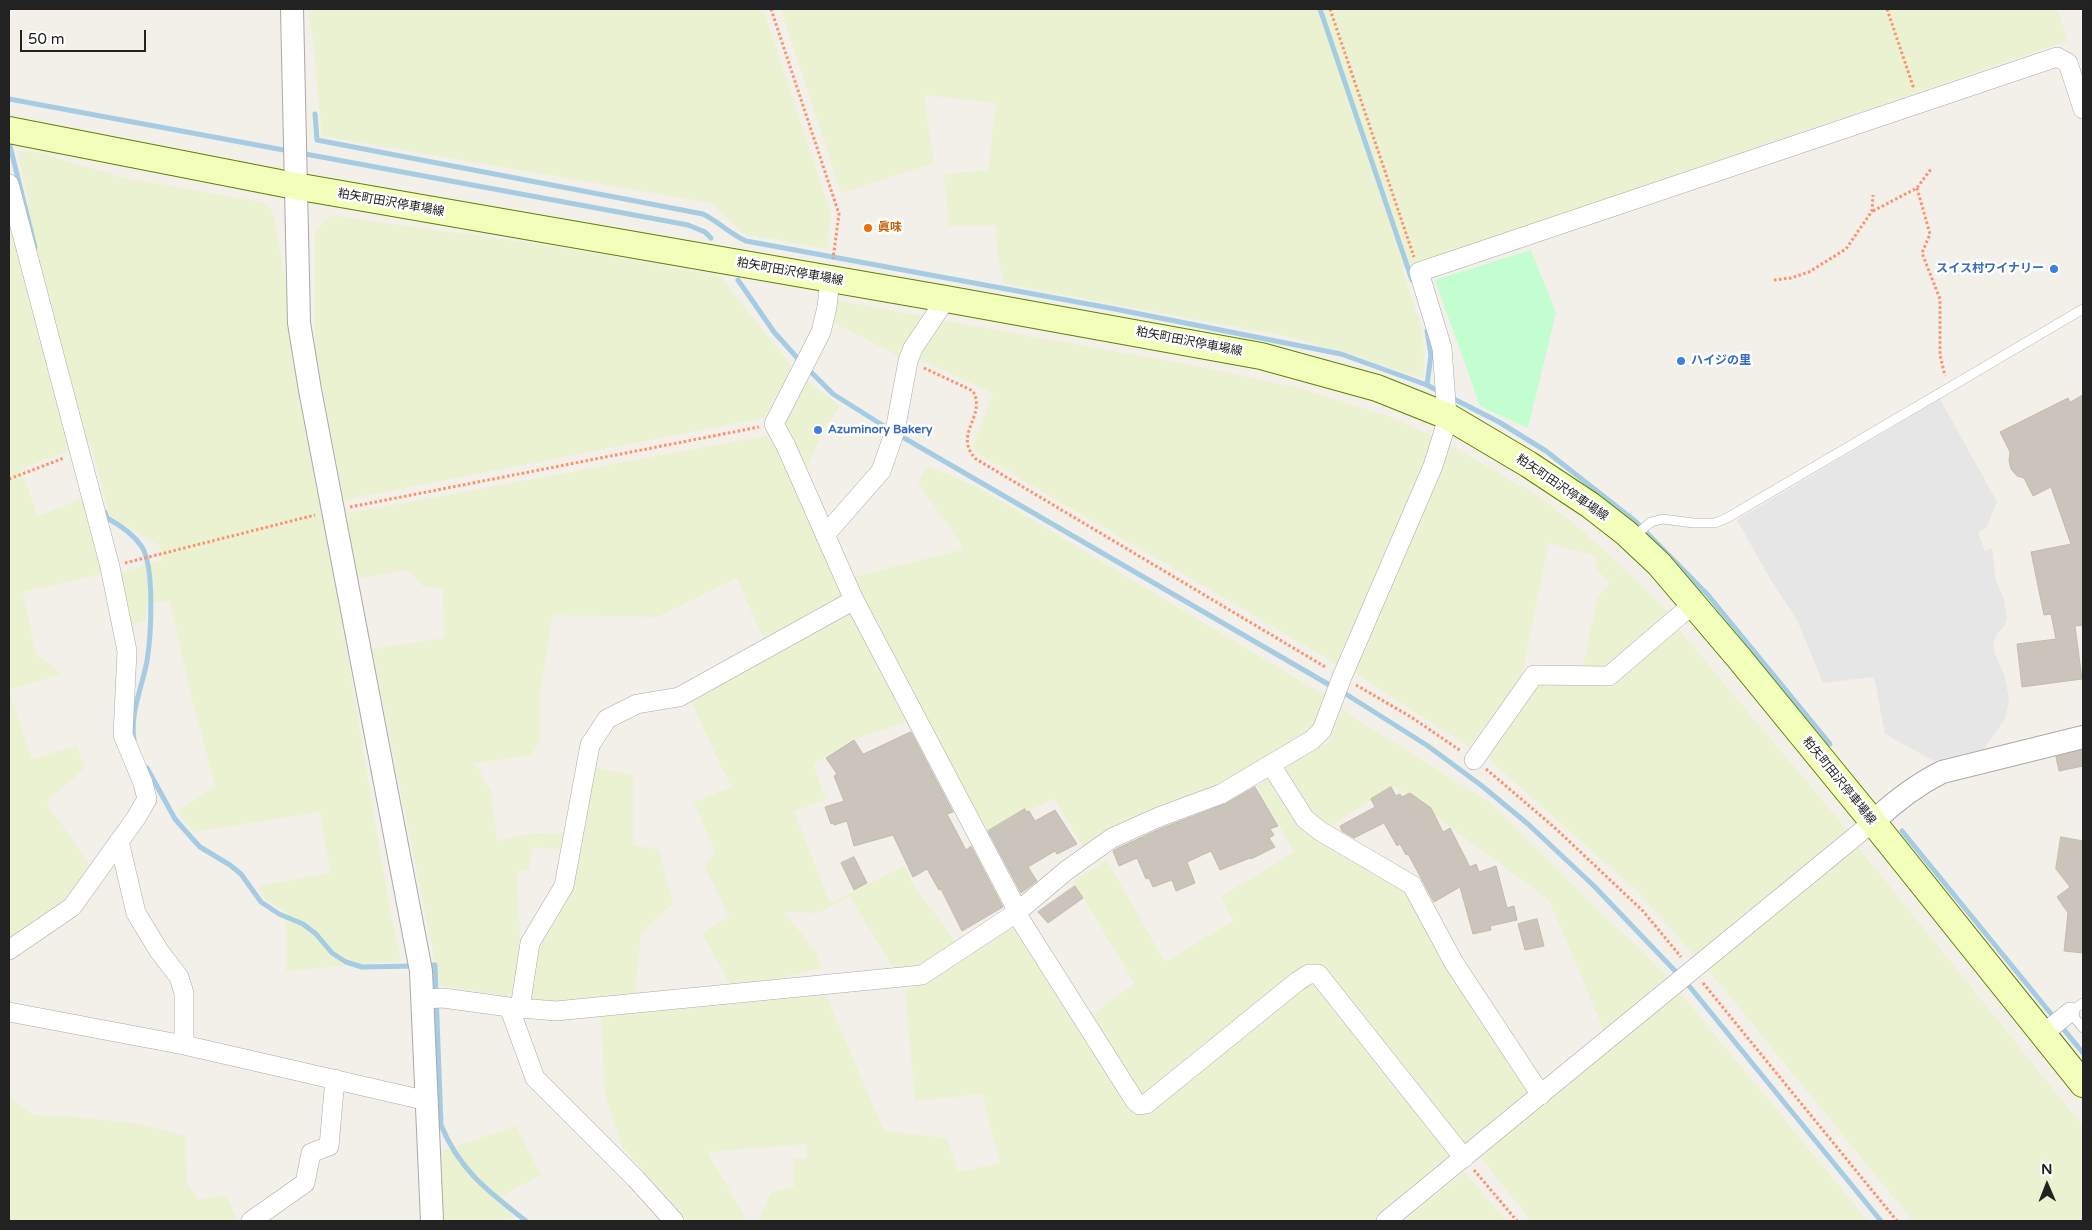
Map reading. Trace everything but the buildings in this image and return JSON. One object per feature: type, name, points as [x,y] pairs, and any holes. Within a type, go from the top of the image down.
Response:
[{"type":"main road","name":"粕矢町田沢停車場線","points":[[9,130],[295,176],[830,279],[1261,356],[1377,388],[1447,416],[1528,464],[1590,505],[1631,538],[1658,564],[1873,822],[2083,1084]]},
{"type":"street","points":[[292,9],[299,323],[310,390],[420,962],[432,998],[428,1101],[432,1221]]},
{"type":"street","points":[[432,998],[556,1011],[922,975],[1016,913],[1067,870],[1112,838],[1159,816],[1221,794],[1312,740],[1322,730],[1342,676],[1433,466],[1447,416],[1442,348],[1419,272],[2057,57],[2068,63],[2083,109]]},
{"type":"street","points":[[9,184],[110,567],[127,651],[123,736],[143,783],[147,799],[72,907],[9,950]]},
{"type":"street","points":[[830,279],[825,318],[806,362],[774,424],[786,446],[854,600],[1013,902],[1016,913],[1135,1102],[1140,1105],[1146,1104],[1298,981],[1309,974],[1318,974],[1464,1158]]},
{"type":"street","points":[[825,535],[880,471],[891,444],[897,421],[908,361],[913,348],[946,299]]},
{"type":"street","points":[[674,1221],[636,1179],[535,1078],[514,1007],[530,943],[564,886],[590,745],[607,719],[637,704],[679,696],[854,600]]},
{"type":"street","points":[[1474,760],[1534,675],[1609,676],[1693,604]]},
{"type":"street","points":[[1386,1221],[1894,803],[1928,778],[1959,766],[2083,737]]},
{"type":"street","points":[[1271,765],[1305,819],[1320,831],[1412,885],[1454,963],[1541,1095]]},
{"type":"street","points":[[119,841],[136,913],[159,950],[179,977],[184,992],[184,1045]]},
{"type":"street","points":[[2043,1034],[2076,1008]]},
{"type":"street","points":[[9,1012],[184,1045],[428,1101]]},
{"type":"street","points":[[251,1221],[304,1183],[311,1153],[329,1146],[335,1080]]},
{"type":"lane","points":[[1631,538],[1650,522],[1663,519],[1693,523],[1715,523],[1727,518],[2083,309]]},
{"type":"lane","points":[[2076,1008],[2083,1028]]},
{"type":"path","points":[[770,9],[840,214],[835,247]]},
{"type":"path","points":[[1330,9],[1419,272]]},
{"type":"path","points":[[1887,9],[1919,104]]},
{"type":"path","points":[[1872,211],[1917,188],[1931,169]]},
{"type":"path","points":[[1917,188],[1930,234],[1922,253],[1940,299],[1940,355],[1943,371],[1950,388]]},
{"type":"path","points":[[1774,280],[1791,278],[1809,272],[1846,249],[1872,211],[1874,195]]},
{"type":"path","points":[[908,361],[972,391],[976,396],[977,407],[966,445],[969,452],[976,459],[1411,718],[1474,760],[1555,828],[1644,911],[1897,1221]]},
{"type":"path","points":[[141,558],[334,510],[774,424]]},
{"type":"path","points":[[9,479],[80,452]]},
{"type":"path","points":[[1464,1158],[1517,1221]]},
{"type":"green space","points":[[308,9],[763,9],[831,214],[827,249],[745,234],[711,203],[322,136],[313,38]]},
{"type":"green space","points":[[781,9],[2057,9],[2068,41],[1402,269],[1423,333],[1424,378],[1296,338],[1005,284],[998,261],[996,225],[949,226],[944,174],[988,170],[996,103],[924,95],[934,163],[841,193]]},
{"type":"green space","points":[[17,151],[32,151],[125,178],[266,203],[274,215],[390,910],[401,961],[286,971],[286,912],[264,899],[258,886],[330,873],[320,812],[193,832],[177,811],[215,785],[190,691],[170,601],[146,603],[146,620],[130,626],[119,573],[162,560],[160,546],[110,516],[90,442],[20,469],[38,516],[84,498],[104,573],[23,592],[36,654],[62,674],[9,690],[9,208],[29,202]]},
{"type":"green space","points":[[330,215],[558,247],[720,276],[793,368],[763,418],[344,500],[315,349],[315,232]]},
{"type":"green space","points":[[1531,250],[1556,313],[1528,428],[1480,406],[1435,280]]},
{"type":"green space","points":[[834,300],[924,316],[900,357],[832,322]]},
{"type":"green space","points":[[941,320],[1202,367],[1303,389],[1391,417],[1432,436],[1426,461],[1338,665],[977,453],[973,446],[993,393],[918,359]]},
{"type":"green space","points":[[805,379],[840,406],[824,429],[796,493],[844,599],[765,644],[737,578],[657,617],[553,615],[540,692],[540,739],[532,755],[475,763],[491,791],[497,841],[533,833],[570,834],[567,850],[532,847],[529,870],[517,872],[520,938],[517,997],[440,986],[372,649],[444,638],[443,589],[422,586],[408,570],[358,579],[344,514],[770,435]]},
{"type":"green space","points":[[1450,445],[1536,495],[1562,514],[1602,548],[1668,611],[1613,666],[1583,668],[1597,599],[1610,582],[1597,570],[1595,556],[1549,543],[1520,683],[1469,747],[1354,672]]},
{"type":"green space","points":[[928,466],[979,488],[1324,695],[1314,729],[1219,788],[1086,851],[1054,799],[985,831],[850,578],[964,549],[918,482]]},
{"type":"green space","points":[[852,608],[908,721],[858,738],[813,764],[826,800],[794,811],[830,903],[904,866],[916,889],[957,943],[927,964],[895,971],[850,897],[817,913],[784,912],[817,953],[822,968],[778,979],[730,985],[702,933],[729,917],[705,867],[715,851],[694,802],[731,787],[690,699]]},
{"type":"green space","points":[[1675,625],[1848,831],[1696,957],[1638,892],[1482,753],[1534,681],[1617,679]]},
{"type":"green space","points":[[9,693],[32,759],[76,746],[85,768],[46,802],[91,867],[59,907],[9,941]]},
{"type":"green space","points":[[1341,709],[1490,803],[1668,978],[1868,1221],[1531,1221],[1480,1156],[1613,1047],[1604,1031],[1549,900],[1395,786],[1325,829],[1282,769],[1330,741]]},
{"type":"green space","points":[[592,767],[633,775],[633,845],[659,850],[673,903],[641,933],[635,993],[554,1005],[530,998],[537,942]]},
{"type":"green space","points":[[1268,778],[1406,892],[1532,1091],[1373,1221],[758,1221],[771,1193],[794,1187],[793,1159],[807,1159],[806,1144],[707,1152],[746,1218],[736,1221],[687,1221],[621,1145],[605,1093],[601,1017],[826,995],[884,1131],[947,1138],[958,1172],[1000,1163],[982,1094],[915,1101],[905,992],[1013,928],[1076,1025],[1135,984],[1073,881],[1107,860],[1165,962],[1233,921],[1221,897],[1294,852],[1257,786]]},
{"type":"green space","points":[[1858,847],[2083,1126],[2083,1221],[1913,1221],[1706,967]]},
{"type":"green space","points":[[9,1096],[34,1115],[66,1116],[135,1123],[185,1136],[187,1183],[198,1200],[226,1195],[238,1221],[9,1221]]},
{"type":"green space","points":[[516,1126],[541,1175],[502,1196],[513,1217],[491,1221],[442,1221],[439,1152]]},
{"type":"green space","points":[[1465,1172],[1506,1221],[1402,1221]]},
{"type":"shaded area","points":[[1940,399],[1997,502],[1986,528],[1978,532],[1985,551],[1992,548],[1996,580],[2004,599],[2007,618],[2005,625],[1997,634],[1993,644],[1995,654],[2004,674],[2009,698],[2006,717],[1984,749],[1934,761],[1885,734],[1874,677],[1823,683],[1797,620],[1769,577],[1737,520]]},
{"type":"waterway","points":[[1320,9],[1412,280]]},
{"type":"waterway","points":[[9,99],[289,151]]},
{"type":"waterway","points":[[315,114],[317,140],[703,214],[746,241],[1115,309],[1341,354],[1427,385],[1440,392]]},
{"type":"waterway","points":[[10,146],[35,247]]},
{"type":"waterway","points":[[300,153],[688,225],[705,232],[711,238]]},
{"type":"waterway","points":[[738,280],[774,332],[801,362]]},
{"type":"waterway","points":[[1427,331],[1431,355],[1427,385]]},
{"type":"waterway","points":[[807,368],[833,394],[887,428],[1333,687]]},
{"type":"waterway","points":[[1450,397],[1499,422],[1546,451],[1635,521],[1708,595],[1830,744]]},
{"type":"waterway","points":[[105,512],[107,518],[139,543],[146,557],[149,570],[150,636],[147,661],[135,710],[134,740]]},
{"type":"waterway","points":[[1341,691],[1428,746],[1482,786],[1528,824],[1593,885],[1679,975]]},
{"type":"waterway","points":[[147,768],[175,819],[200,847],[241,874],[261,902],[279,914],[303,924],[316,934],[332,953],[346,962],[362,967],[414,966]]},
{"type":"waterway","points":[[1902,831],[2083,1053]]},
{"type":"waterway","points":[[425,965],[435,965],[441,1125],[448,1141],[466,1168],[488,1190],[526,1221]]},
{"type":"waterway","points":[[1685,981],[1881,1221]]},
{"type":"place","name":"眞味","points":[[868,228]]},
{"type":"place","name":"スイス村ワイナリー","points":[[2054,269]]},
{"type":"place","name":"ハイジの里","points":[[1681,361]]},
{"type":"place","name":"Azuminory Bakery","points":[[818,430]]}]
